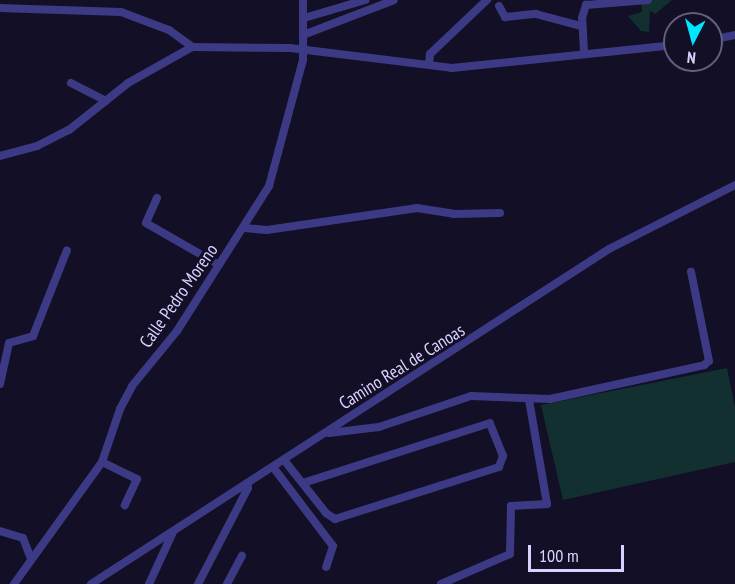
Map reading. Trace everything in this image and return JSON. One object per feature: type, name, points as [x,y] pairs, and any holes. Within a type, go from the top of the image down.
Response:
[{"type":"street","points":[[36,8],[41,0]]},
{"type":"street","name":"Calle Pedro Moreno","points":[[14,584],[102,462],[120,409],[132,387],[177,331],[269,186],[303,49],[303,0]]},
{"type":"street","points":[[304,18],[365,0]]},
{"type":"street","points":[[303,34],[394,0]]},
{"type":"street","points":[[429,63],[430,54],[487,0]]},
{"type":"street","points":[[584,52],[581,26],[586,5],[648,0]]},
{"type":"street","points":[[499,6],[505,17],[536,14],[581,26]]},
{"type":"street","points":[[0,8],[122,12],[169,30],[192,47]]},
{"type":"street","points":[[0,156],[69,130],[143,73],[192,47],[303,49],[429,63],[452,68],[584,52],[663,46]]},
{"type":"street","points":[[71,83],[106,101]]},
{"type":"street","name":"Camino Real de Canoas","points":[[91,584],[609,249],[735,185]]},
{"type":"street","points":[[157,198],[146,223],[219,265]]},
{"type":"street","points":[[244,228],[267,230],[417,208],[454,214],[500,213]]},
{"type":"street","points":[[0,384],[9,343],[33,336],[67,250]]},
{"type":"street","points":[[325,433],[379,428],[471,396],[529,400],[590,393],[710,361],[691,272]]},
{"type":"street","points":[[441,584],[510,554],[511,506],[547,504],[529,400]]},
{"type":"street","points":[[284,460],[326,513],[345,518],[499,467],[503,456],[496,430],[483,424],[303,483]]},
{"type":"street","points":[[102,462],[136,479],[125,505]]},
{"type":"street","points":[[273,467],[333,546],[326,567]]},
{"type":"street","points":[[198,584],[248,488],[247,483]]},
{"type":"street","points":[[0,531],[22,538],[32,559]]},
{"type":"street","points":[[149,584],[174,531]]},
{"type":"street","points":[[227,584],[242,556]]},
{"type":"green space","points":[[641,0],[672,0],[655,14],[650,11],[649,32],[641,31],[628,16],[642,12]]},
{"type":"green space","points":[[727,368],[735,407],[735,462],[563,500],[541,405]]}]
